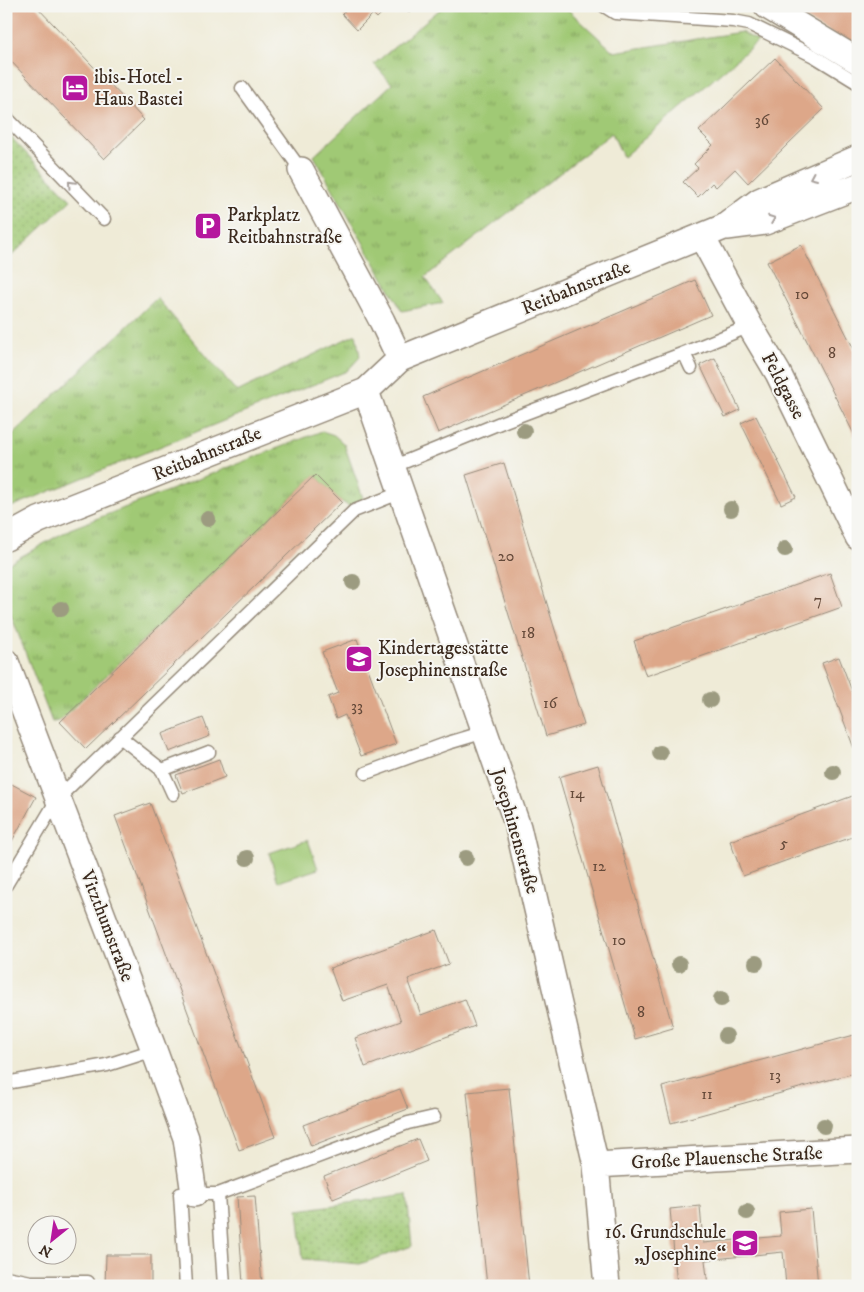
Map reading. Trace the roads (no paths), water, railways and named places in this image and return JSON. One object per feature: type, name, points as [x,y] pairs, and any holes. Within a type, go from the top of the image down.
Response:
[{"type":"street","points":[[767,6],[858,61]]},
{"type":"street","name":"Reitbahnstraße","points":[[713,232],[759,201],[858,158]]},
{"type":"street","points":[[301,170],[382,321],[400,359]]},
{"type":"street","name":"Reitbahnstraße","points":[[6,538],[39,520],[366,391],[400,359],[713,232],[765,222],[858,186]]},
{"type":"street","name":"Feldgasse","points":[[713,232],[750,326],[778,373],[858,537]]},
{"type":"street","name":"Josephinenstraße","points":[[366,391],[518,826],[596,1165],[607,1286]]},
{"type":"street","name":"Vitzthumstraße","points":[[6,662],[154,1050],[206,1194]]},
{"type":"street","name":"Große Plauensche Straße","points":[[596,1165],[858,1150]]},
{"type":"lane","points":[[604,6],[615,13],[733,21],[749,24],[814,56],[858,82]]},
{"type":"lane","points":[[242,88],[301,170]]},
{"type":"lane","points":[[6,117],[104,219]]},
{"type":"lane","points":[[392,467],[750,326]]},
{"type":"lane","points":[[684,353],[691,368]]},
{"type":"lane","points":[[6,886],[58,798],[354,511],[402,492]]},
{"type":"lane","points":[[366,773],[448,743],[485,732]]},
{"type":"lane","points":[[120,737],[162,770],[173,794]]},
{"type":"lane","points":[[162,770],[209,752]]},
{"type":"lane","points":[[6,1083],[107,1066],[154,1050]]},
{"type":"lane","points":[[186,1286],[180,1194],[206,1194],[408,1123],[434,1118]]},
{"type":"lane","points":[[206,1194],[224,1286]]},
{"type":"lane","points":[[6,1277],[31,1282],[88,1282]]},
{"type":"place","name":"ibis-Hotel - Haus Bastei","points":[[75,88]]},
{"type":"place","name":"Parkplatz Reitbahnstraße","points":[[208,226]]},
{"type":"place","name":"Kindertagesstätte Josephinenstraße","points":[[359,659]]},
{"type":"place","name":"16. Grundschule „Josephine“","points":[[745,1243]]}]
